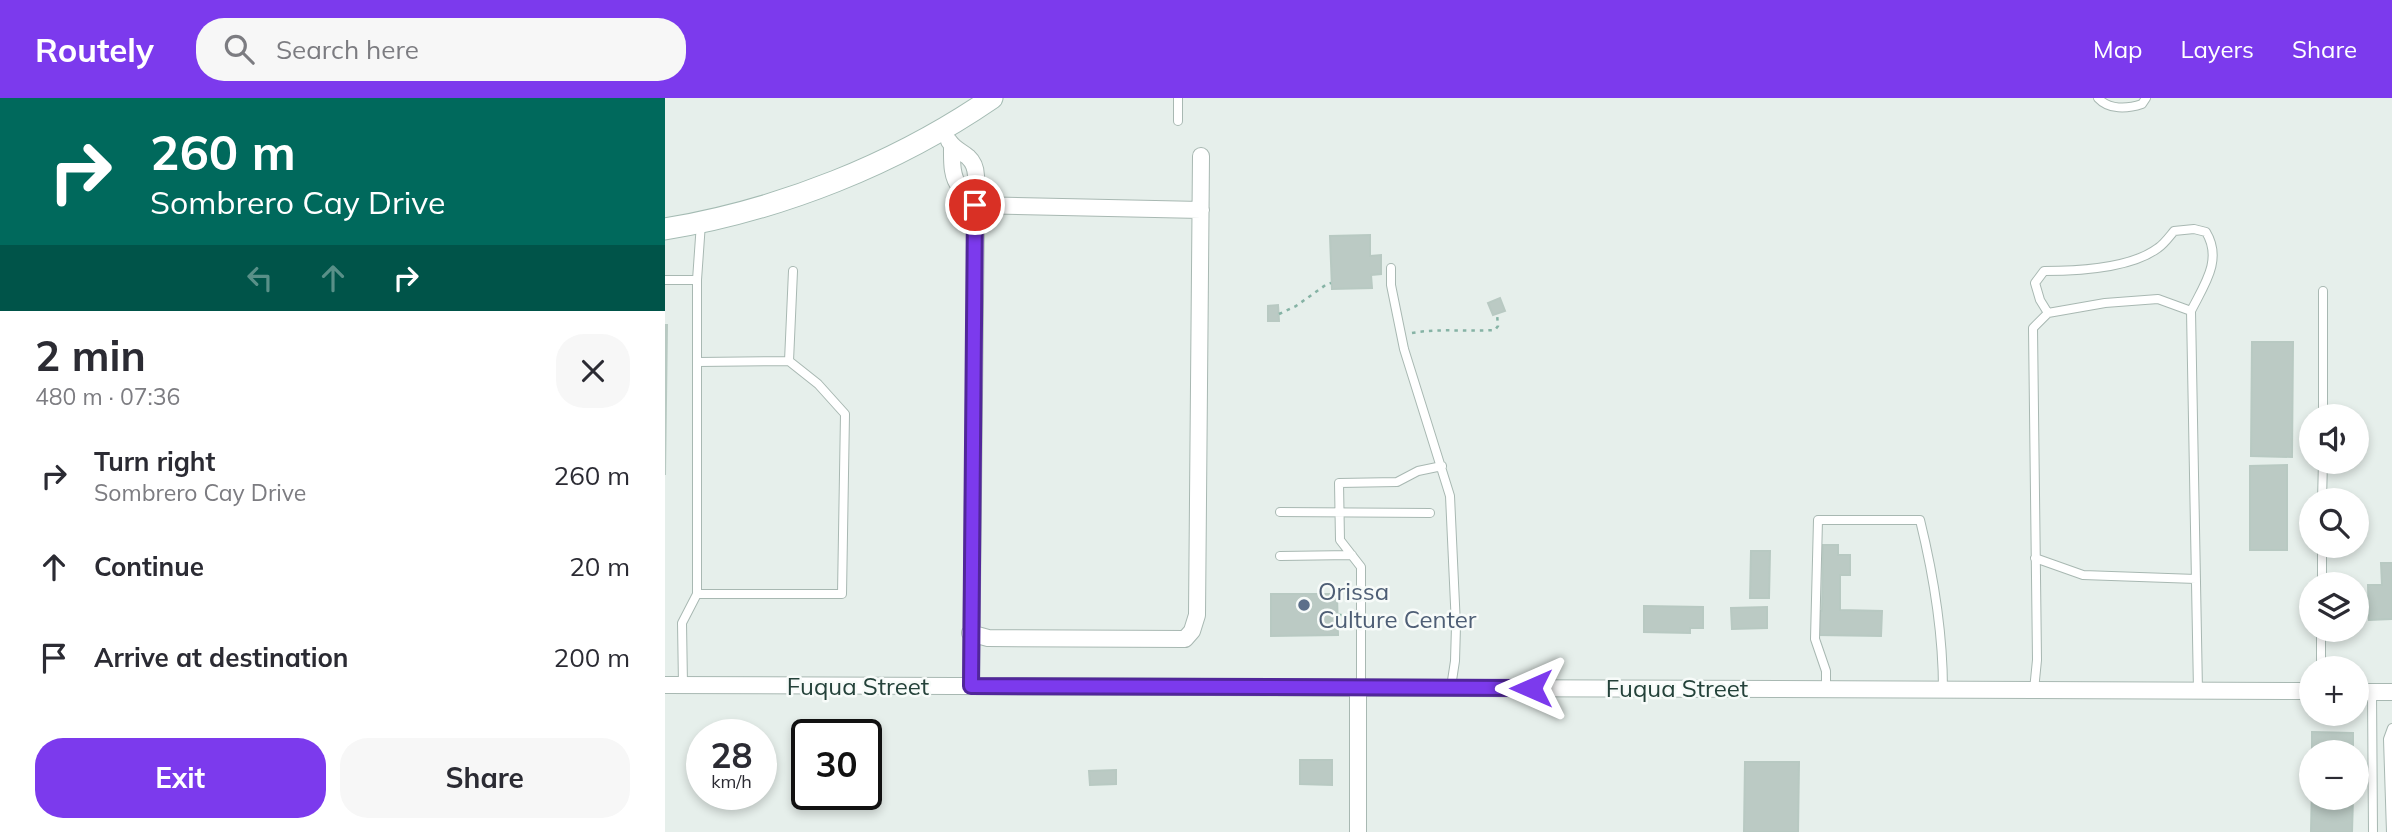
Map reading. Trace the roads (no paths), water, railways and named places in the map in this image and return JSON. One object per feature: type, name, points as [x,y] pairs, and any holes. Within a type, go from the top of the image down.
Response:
[{"type":"main road","points":[[665,229],[771,204],[947,137],[992,98]]},
{"type":"street","points":[[947,137],[970,159],[978,182],[974,201],[971,686]]},
{"type":"street","points":[[970,633],[988,638],[1185,639],[1192,631],[1197,615],[1201,156]]},
{"type":"street","points":[[974,201],[1201,210]]},
{"type":"street","name":"Fuqua Street","points":[[665,685],[2299,691]]},
{"type":"street","points":[[1358,832],[1360,687]]},
{"type":"street","points":[[2369,692],[2392,692]]},
{"type":"lane","points":[[1178,98],[1178,121]]},
{"type":"lane","points":[[2098,98],[2108,106],[2119,107],[2142,104],[2145,98]]},
{"type":"lane","points":[[683,685],[682,623],[697,594],[697,280],[701,222]]},
{"type":"lane","points":[[2048,313],[2040,300],[2035,283],[2043,271],[2078,271],[2139,259],[2160,247],[2174,231],[2194,229],[2206,232],[2213,243],[2213,268],[2191,310],[2198,691]]},
{"type":"lane","points":[[1391,268],[1391,285],[1404,349],[1450,496],[1456,626],[1451,687]]},
{"type":"lane","points":[[789,361],[793,271]]},
{"type":"lane","points":[[665,280],[697,280]]},
{"type":"lane","points":[[2323,291],[2323,404]]},
{"type":"lane","points":[[2034,690],[2037,660],[2033,328],[2048,313],[2105,303],[2158,299],[2191,310]]},
{"type":"lane","points":[[697,594],[842,594],[845,414],[818,384],[789,361],[698,362]]},
{"type":"lane","points":[[1360,687],[1361,567],[1340,540],[1339,483],[1397,482],[1418,471],[1442,466]]},
{"type":"lane","points":[[1280,512],[1430,513]]},
{"type":"lane","points":[[1826,689],[1826,671],[1815,639],[1818,520],[1920,520],[1933,572],[1943,646],[1943,690]]},
{"type":"lane","points":[[1280,555],[1352,555]]},
{"type":"lane","points":[[2035,558],[2083,575],[2196,579]]},
{"type":"lane","points":[[2369,725],[2373,832]]},
{"type":"lane","points":[[2391,832],[2388,739],[2392,728]]},
{"type":"place","name":"Orissa Culture Center","points":[[1304,605]]}]
